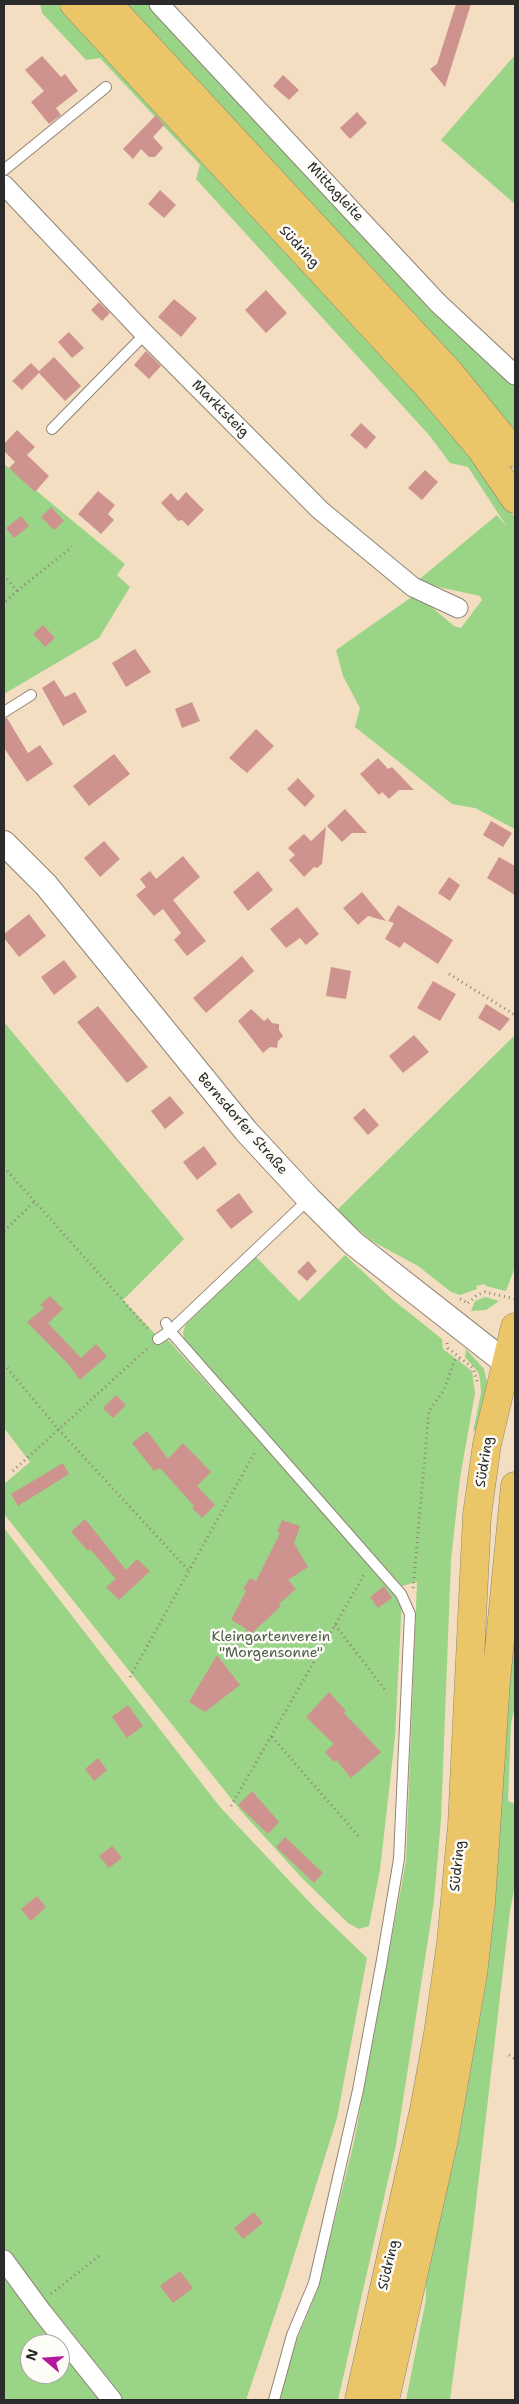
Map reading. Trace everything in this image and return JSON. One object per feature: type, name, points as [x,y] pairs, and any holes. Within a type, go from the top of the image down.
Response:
[{"type":"main road","name":"Südring","points":[[74,4],[426,384],[481,449],[515,499]]},
{"type":"main road","name":"Südring","points":[[108,4],[450,374],[515,453]]},
{"type":"main road","name":"Südring","points":[[359,2400],[424,2110],[450,1952],[468,1752],[477,1514],[487,1444],[510,1367],[515,1327]]},
{"type":"main road","name":"Südring","points":[[385,2400],[444,2139],[473,1974],[481,1903],[496,1681],[515,1486]]},
{"type":"street","name":"Mittagleite","points":[[159,4],[438,303],[515,375]]},
{"type":"street","name":"Marktsteig","points":[[4,185],[145,334],[320,510],[413,587],[458,608]]},
{"type":"street","name":"Bernsdorfer Straße","points":[[4,843],[46,885],[246,1131],[309,1199],[353,1242],[510,1367]]},
{"type":"street","points":[[4,2260],[37,2306],[112,2400]]},
{"type":"lane","points":[[4,170],[106,88]]},
{"type":"lane","points":[[52,428],[145,334]]},
{"type":"lane","points":[[4,712],[31,695]]},
{"type":"lane","points":[[158,1339],[168,1327],[309,1199]]},
{"type":"lane","points":[[168,1327],[401,1594],[410,1614],[399,1858],[382,1960],[358,2090],[314,2283],[292,2335],[274,2400]]},
{"type":"path","points":[[4,603],[72,547]]},
{"type":"path","points":[[4,575],[17,591]]},
{"type":"path","points":[[449,974],[515,1014]]},
{"type":"path","points":[[4,1167],[158,1339],[13,1471]]},
{"type":"path","points":[[4,1231],[34,1202]]},
{"type":"path","points":[[502,1296],[515,1299]]},
{"type":"path","points":[[410,1614],[429,1411],[444,1390],[455,1359],[461,1358],[472,1368],[478,1384],[477,1393]]},
{"type":"path","points":[[4,1364],[59,1430],[189,1571]]},
{"type":"path","points":[[130,1677],[258,1448],[264,1455]]},
{"type":"path","points":[[231,1806],[368,1567]]},
{"type":"path","points":[[335,1626],[386,1691]]},
{"type":"path","points":[[272,1737],[360,1838]]},
{"type":"path","points":[[509,2055],[515,2059]]},
{"type":"path","points":[[37,2306],[99,2256]]},
{"type":"green space","points":[[40,4],[60,4],[423,395],[504,500],[515,518],[515,829],[475,808],[452,804],[355,727],[360,708],[343,676],[336,650],[416,594],[454,626],[461,628],[482,600],[480,596],[416,582],[497,515],[507,527],[468,467],[450,463],[429,435],[196,179],[200,165],[100,58],[86,60],[42,13]]},
{"type":"green space","points":[[121,4],[150,4],[411,286],[515,385],[515,438]]},
{"type":"green space","points":[[515,55],[515,204],[441,140]]},
{"type":"green space","points":[[4,464],[125,564],[117,575],[130,587],[99,638],[4,694]]},
{"type":"green space","name":"Kleingartenverein \"Morgensonne\"","points":[[4,1022],[184,1239],[123,1300],[154,1333],[168,1340],[402,1599],[395,1737],[380,1870],[369,1926],[359,1929],[348,1923],[302,1878],[241,1811],[4,1514],[4,1484],[30,1462],[4,1428]]},
{"type":"green space","points":[[515,1035],[515,1267],[506,1291],[486,1286],[485,1284],[476,1286],[477,1289],[460,1295],[451,1292],[418,1266],[372,1241],[336,1211]]},
{"type":"green space","points":[[345,1255],[392,1299],[442,1339],[443,1349],[472,1371],[475,1393],[460,1478],[451,1560],[441,1819],[434,1901],[396,2145],[338,2400],[278,2400],[287,2364],[317,2291],[354,2142],[406,1861],[417,1582],[402,1586],[369,1549],[356,1539],[185,1342],[183,1333],[186,1324],[256,1257],[299,1301]]},
{"type":"green space","points":[[485,1297],[499,1301],[486,1310],[471,1311],[475,1301]]},
{"type":"green space","points":[[466,1349],[484,1369],[488,1387],[483,1423],[473,1432],[481,1393],[480,1379],[478,1372],[465,1357]]},
{"type":"green space","points":[[4,1528],[220,1807],[315,1908],[367,1958],[337,2118],[284,2288],[246,2400],[120,2400],[4,2250]]},
{"type":"green space","points":[[515,1640],[515,1705],[511,1724],[508,1801],[515,1804],[515,1885],[510,1911],[473,2228],[450,2400],[406,2400],[426,2299],[426,2271],[509,1662]]},
{"type":"green space","points":[[4,2270],[52,2334],[20,2334],[20,2384],[70,2384],[70,2360],[100,2400],[4,2400]]},
{"type":"building","points":[[456,4],[471,4],[445,87],[430,69],[437,64]]},
{"type":"building","points":[[42,56],[61,77],[65,74],[78,91],[56,108],[61,115],[49,124],[31,102],[44,91],[25,70]]},
{"type":"building","points":[[283,75],[299,90],[289,100],[273,86]]},
{"type":"building","points":[[357,112],[367,123],[350,139],[340,128]]},
{"type":"building","points":[[156,115],[164,125],[153,137],[163,148],[155,157],[149,157],[141,149],[133,159],[123,149]]},
{"type":"building","points":[[160,190],[176,205],[164,218],[148,204]]},
{"type":"building","points":[[266,290],[287,313],[266,333],[245,310]]},
{"type":"building","points":[[174,299],[197,318],[181,337],[158,317]]},
{"type":"building","points":[[99,302],[110,313],[102,321],[91,310]]},
{"type":"building","points":[[69,332],[84,348],[72,358],[58,342]]},
{"type":"building","points":[[146,351],[161,366],[149,379],[134,365]]},
{"type":"building","points":[[54,357],[81,386],[65,401],[39,373],[22,390],[12,381],[31,363],[39,371]]},
{"type":"building","points":[[361,423],[376,437],[366,449],[350,435]]},
{"type":"building","points":[[17,430],[35,447],[27,455],[49,476],[35,492],[9,468],[15,462],[4,451],[4,444]]},
{"type":"building","points":[[425,470],[438,482],[422,500],[408,488]]},
{"type":"building","points":[[98,491],[115,505],[108,514],[114,520],[101,534],[78,514]]},
{"type":"building","points":[[186,492],[204,510],[188,526],[182,520],[178,521],[161,503],[171,493],[178,501]]},
{"type":"building","points":[[51,507],[64,521],[54,530],[41,517]]},
{"type":"building","points":[[21,516],[29,526],[14,538],[6,528]]},
{"type":"building","points":[[43,625],[55,638],[45,647],[33,634]]},
{"type":"building","points":[[135,649],[151,672],[126,687],[112,663]]},
{"type":"building","points":[[54,680],[65,697],[75,692],[87,712],[63,726],[42,688]]},
{"type":"building","points":[[192,702],[200,721],[182,728],[175,709]]},
{"type":"building","points":[[7,718],[28,753],[40,745],[53,764],[27,782],[4,748],[4,719]]},
{"type":"building","points":[[256,729],[274,746],[247,773],[229,758]]},
{"type":"building","points":[[114,754],[130,774],[89,806],[73,786]]},
{"type":"building","points":[[378,758],[388,769],[392,767],[414,790],[399,790],[389,799],[382,792],[379,795],[360,774]]},
{"type":"building","points":[[298,778],[315,796],[305,807],[287,789]]},
{"type":"building","points":[[345,809],[367,833],[352,833],[342,842],[327,826]]},
{"type":"building","points":[[491,821],[512,833],[503,847],[483,835]]},
{"type":"building","points":[[326,827],[322,864],[317,868],[314,867],[304,877],[289,860],[295,855],[288,848],[304,834],[311,841]]},
{"type":"building","points":[[104,841],[120,859],[100,877],[84,858]]},
{"type":"building","points":[[183,856],[200,877],[173,900],[206,941],[187,956],[174,940],[181,933],[163,909],[154,916],[136,895],[146,887],[140,879],[150,871],[156,879]]},
{"type":"building","points":[[499,857],[515,866],[515,895],[487,878]]},
{"type":"building","points":[[258,871],[273,890],[248,911],[233,892]]},
{"type":"building","points":[[449,877],[460,885],[450,901],[438,893]]},
{"type":"building","points":[[362,892],[386,921],[368,916],[358,925],[343,908]]},
{"type":"building","points":[[398,905],[453,940],[438,964],[404,942],[400,948],[385,939],[394,923],[388,921]]},
{"type":"building","points":[[297,907],[319,934],[306,945],[300,938],[286,948],[270,929]]},
{"type":"building","points":[[29,914],[46,936],[19,957],[4,938],[4,934]]},
{"type":"building","points":[[242,956],[254,971],[206,1013],[193,998]]},
{"type":"building","points":[[64,960],[77,977],[54,995],[41,977]]},
{"type":"building","points":[[331,967],[351,971],[346,999],[326,996]]},
{"type":"building","points":[[433,981],[456,994],[440,1021],[417,1008]]},
{"type":"building","points":[[486,1004],[510,1019],[500,1031],[478,1018]]},
{"type":"building","points":[[98,1006],[148,1067],[127,1083],[77,1022]]},
{"type":"building","points":[[251,1009],[264,1021],[268,1018],[272,1023],[279,1024],[279,1030],[283,1036],[278,1041],[277,1048],[270,1047],[263,1053],[238,1021]]},
{"type":"building","points":[[414,1035],[429,1052],[403,1073],[389,1056]]},
{"type":"building","points":[[170,1096],[184,1113],[165,1129],[151,1111]]},
{"type":"building","points":[[364,1108],[379,1125],[368,1135],[353,1118]]},
{"type":"building","points":[[204,1146],[217,1164],[197,1180],[183,1162]]},
{"type":"building","points":[[239,1193],[253,1212],[231,1229],[216,1210]]},
{"type":"building","points":[[308,1261],[317,1271],[307,1281],[297,1272]]},
{"type":"building","points":[[50,1296],[63,1309],[48,1323],[81,1358],[96,1344],[107,1356],[80,1380],[69,1365],[27,1322],[44,1308],[40,1305]]},
{"type":"building","points":[[116,1395],[126,1405],[113,1418],[103,1408]]},
{"type":"building","points":[[147,1431],[168,1459],[183,1443],[211,1472],[197,1486],[215,1505],[202,1518],[192,1508],[194,1506],[160,1468],[154,1471],[132,1443]]},
{"type":"building","points":[[63,1463],[69,1474],[18,1506],[11,1494]]},
{"type":"building","points":[[85,1519],[126,1570],[137,1559],[150,1571],[119,1600],[106,1587],[116,1579],[90,1549],[88,1551],[71,1532]]},
{"type":"building","points":[[282,1520],[300,1526],[294,1543],[308,1567],[288,1580],[296,1589],[249,1636],[245,1628],[231,1620],[246,1591],[243,1589],[250,1578],[256,1581],[280,1533],[277,1532]]},
{"type":"building","points":[[384,1586],[392,1598],[378,1608],[370,1597]]},
{"type":"building","points":[[217,1655],[240,1685],[205,1712],[189,1702]]},
{"type":"building","points":[[329,1692],[346,1711],[344,1713],[381,1752],[351,1778],[336,1760],[334,1762],[325,1752],[334,1744],[306,1717]]},
{"type":"building","points":[[128,1705],[143,1726],[127,1738],[112,1717]]},
{"type":"building","points":[[98,1758],[107,1770],[94,1781],[85,1769]]},
{"type":"building","points":[[252,1791],[279,1822],[268,1834],[238,1805]]},
{"type":"building","points":[[285,1837],[323,1873],[314,1883],[276,1847]]},
{"type":"building","points":[[112,1846],[122,1858],[109,1868],[99,1856]]},
{"type":"building","points":[[37,1896],[46,1907],[31,1921],[21,1909]]},
{"type":"building","points":[[254,2212],[263,2223],[243,2239],[234,2228]]},
{"type":"building","points":[[180,2271],[193,2288],[173,2303],[160,2286]]}]
